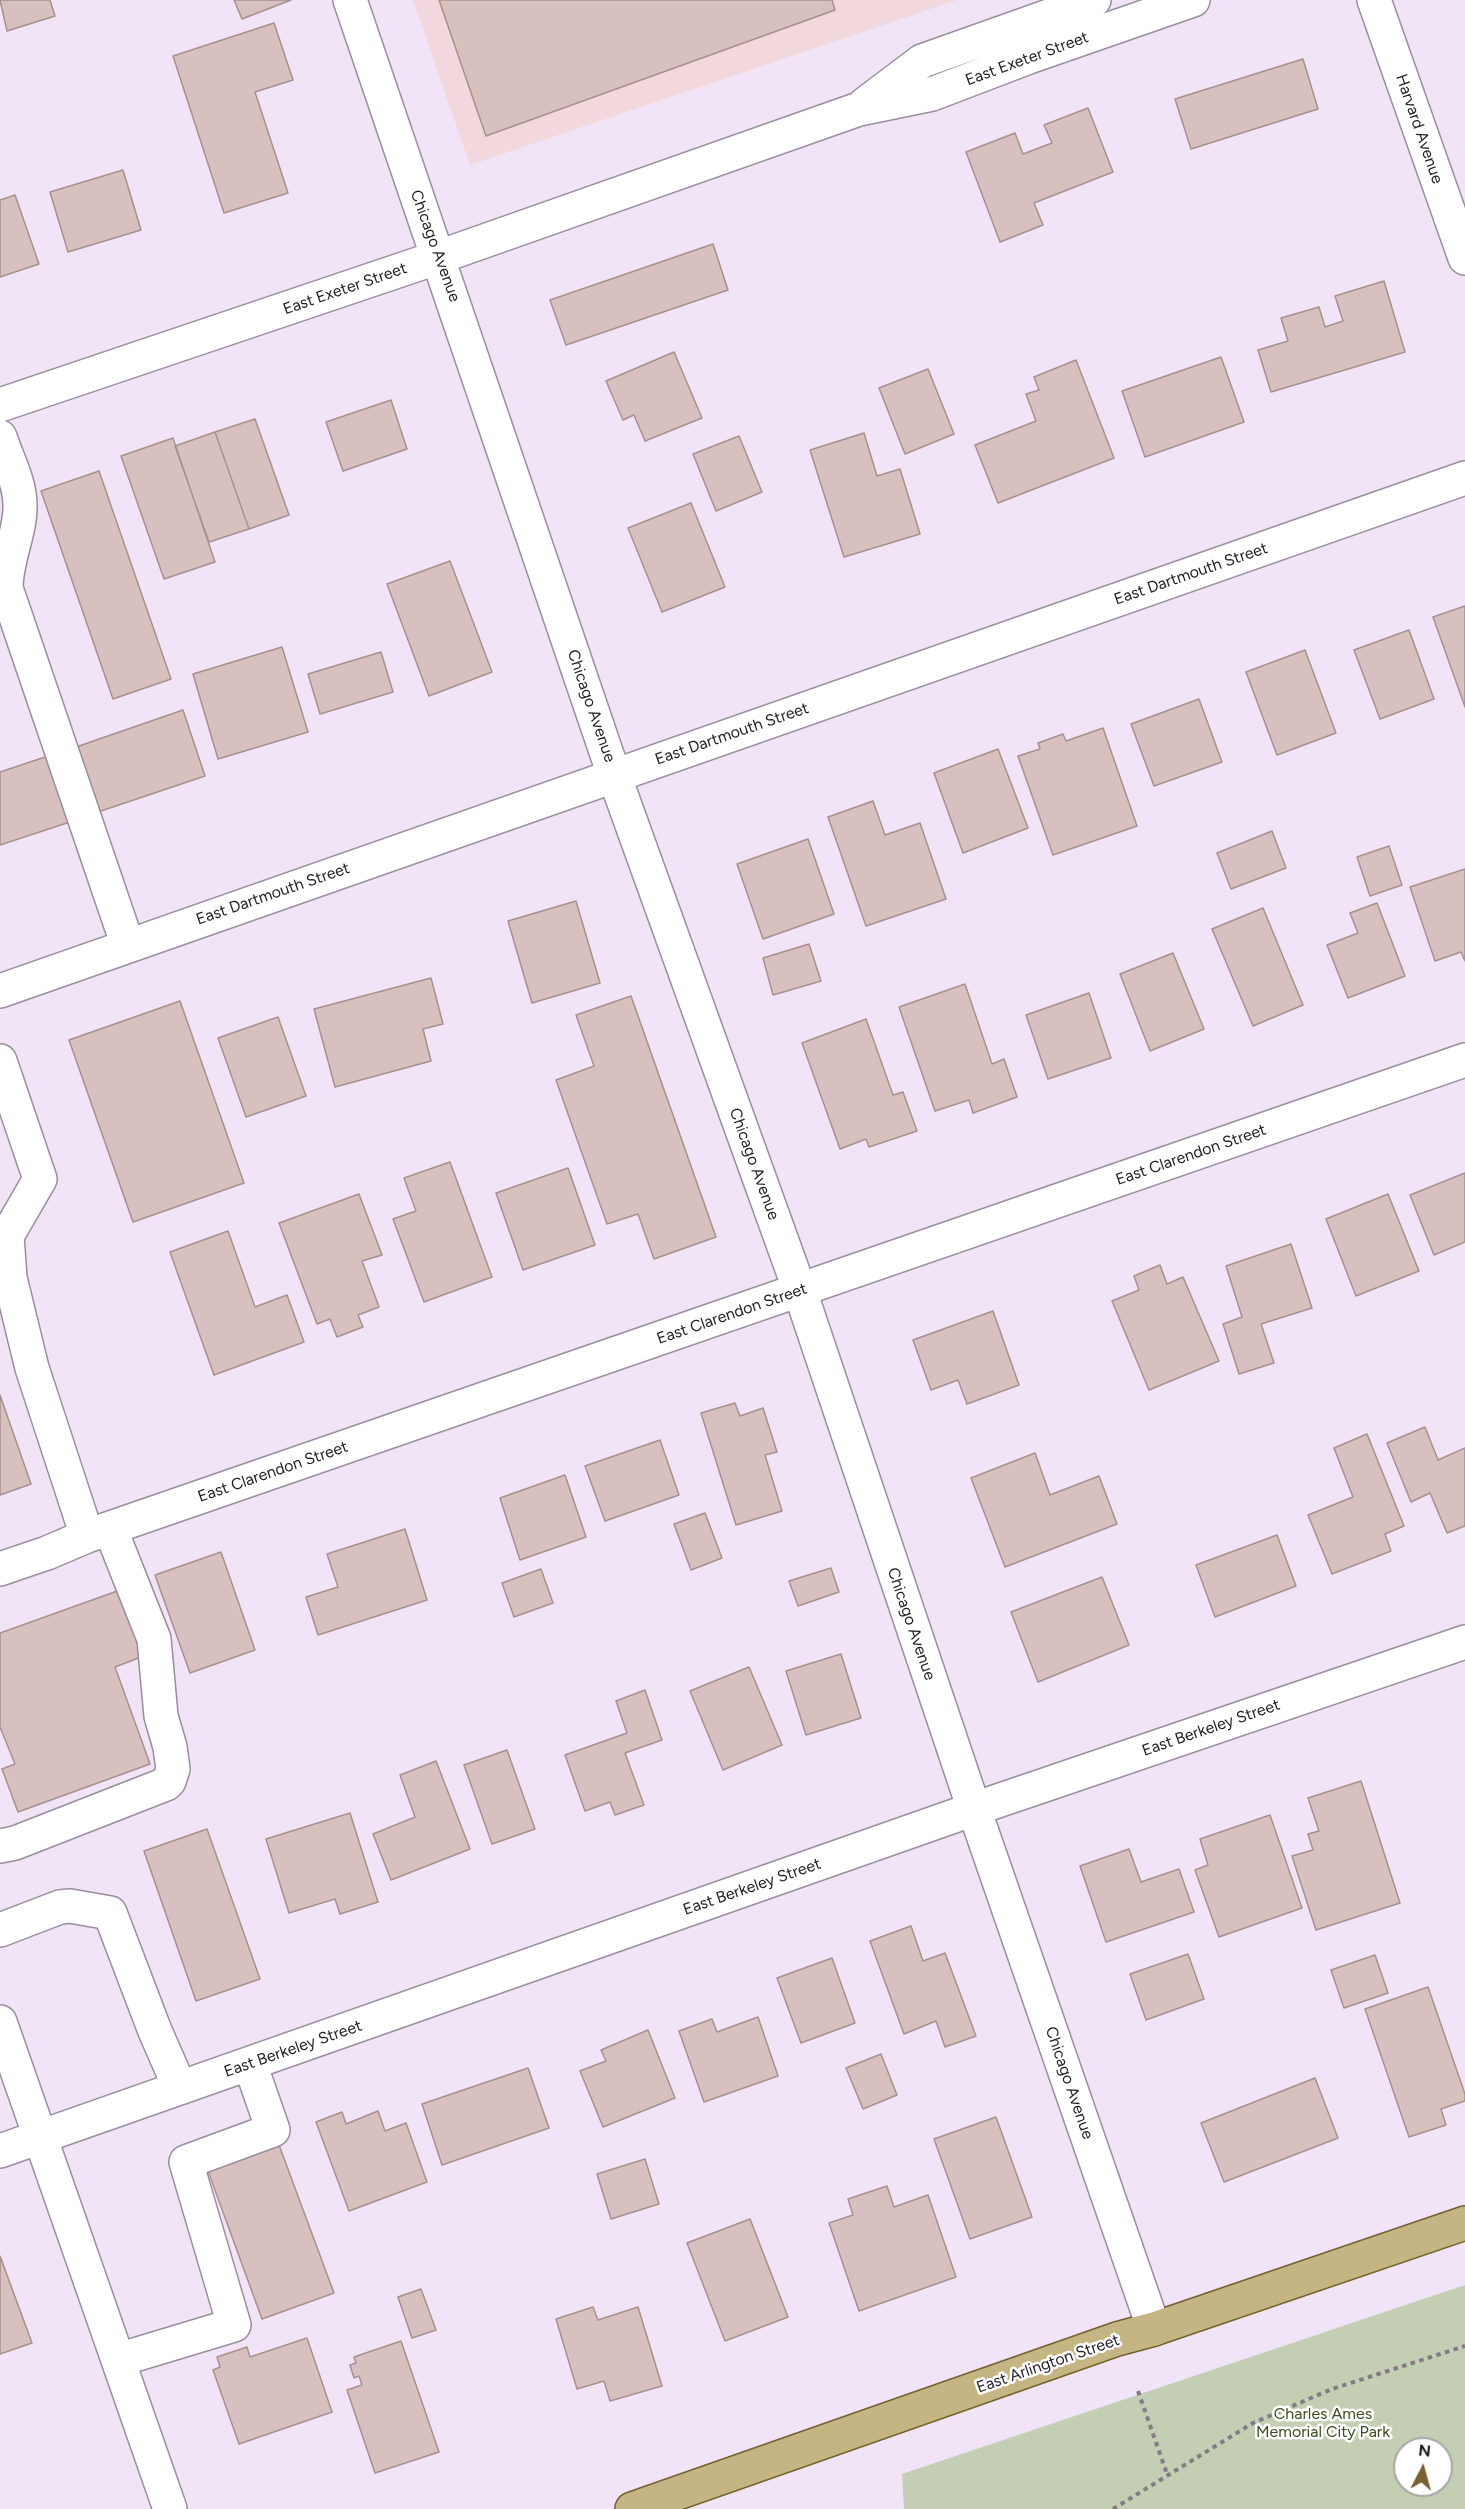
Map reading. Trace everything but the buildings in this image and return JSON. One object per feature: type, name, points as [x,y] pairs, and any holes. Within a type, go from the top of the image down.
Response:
[{"type":"main road","name":"East Arlington Street","points":[[633,2509],[1117,2339],[1154,2329],[1465,2223]]},
{"type":"street","name":"Chicago Avenue","points":[[350,0],[614,775],[800,1291],[974,1809],[1154,2329]]},
{"type":"street","name":"East Exeter Street","points":[[859,109],[922,61],[1094,0]]},
{"type":"street","name":"East Exeter Street","points":[[0,405],[439,257],[859,109],[932,94],[1029,57],[1193,0]]},
{"type":"street","name":"Harvard Avenue","points":[[1374,0],[1465,258]]},
{"type":"street","points":[[0,437],[19,491],[21,507],[6,573],[6,588],[128,946]]},
{"type":"street","name":"East Dartmouth Street","points":[[0,992],[1465,478]]},
{"type":"street","name":"East Clarendon Street","points":[[0,1569],[99,1532],[1465,1060]]},
{"type":"street","points":[[0,1061],[40,1179],[7,1236],[10,1278],[32,1368],[99,1532],[154,1639],[161,1716],[173,1769],[166,1784],[15,1843],[0,1846]]},
{"type":"street","name":"East Berkeley Street","points":[[0,2151],[974,1809],[1465,1642]]},
{"type":"street","points":[[0,1930],[60,1907],[70,1906],[110,1913],[180,2088]]},
{"type":"street","points":[[0,2022],[170,2509]]},
{"type":"street","points":[[118,2360],[234,2325],[186,2162],[273,2130],[250,2064]]},
{"type":"path","points":[[1113,2509],[1253,2423],[1332,2389],[1465,2346]]},
{"type":"path","points":[[1138,2391],[1167,2474]]},
{"type":"shaded area","points":[[413,0],[957,0],[470,165]]},
{"type":"green space","name":"Charles Ames Memorial City Park","points":[[1465,2285],[1465,2509],[904,2509],[902,2474]]}]
